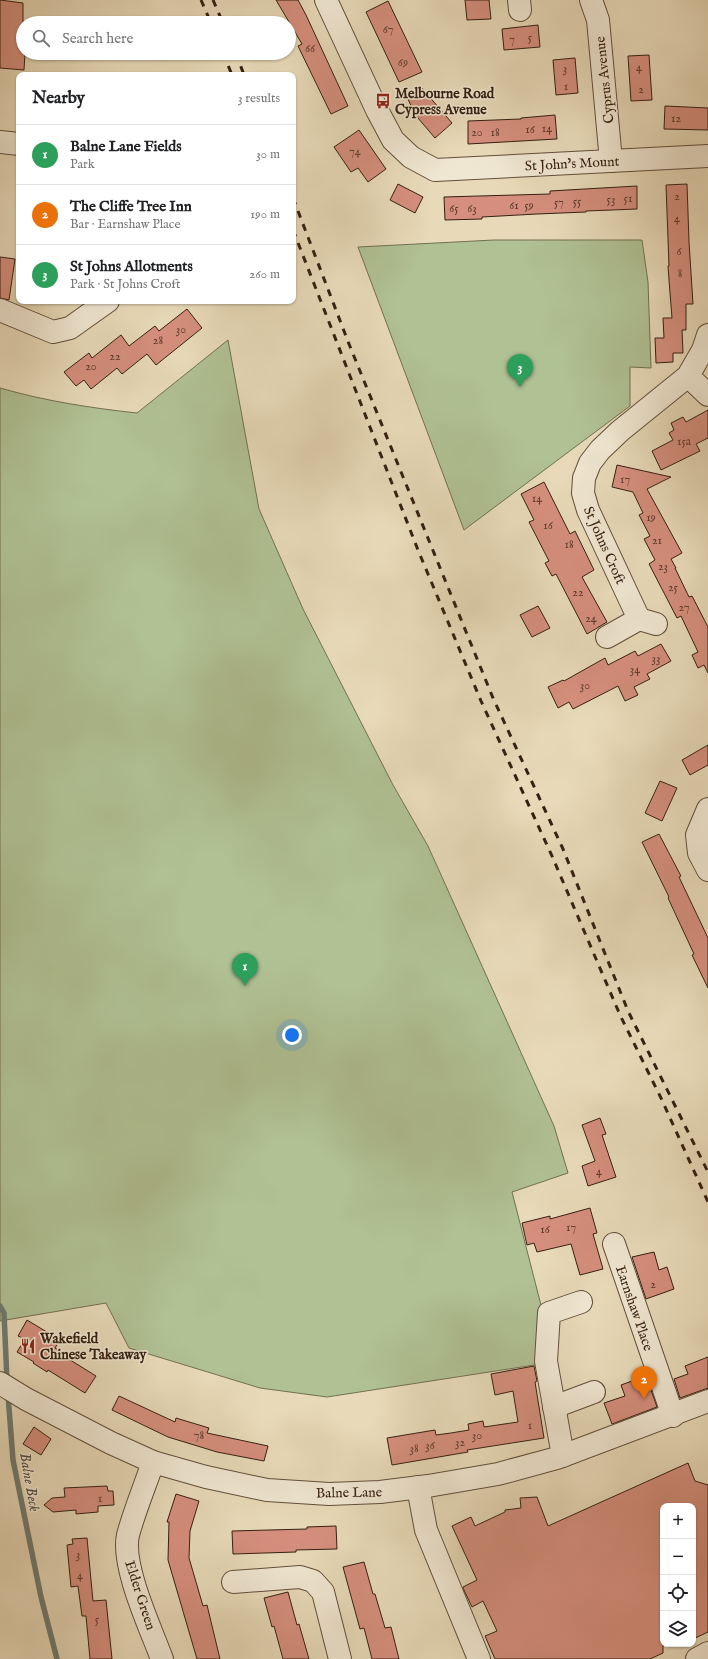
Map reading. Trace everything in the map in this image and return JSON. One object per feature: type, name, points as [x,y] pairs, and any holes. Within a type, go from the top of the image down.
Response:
[{"type":"street","name":"St John's Mount","points":[[326,0],[377,110],[393,140],[411,158],[435,170],[708,156]]},
{"type":"street","name":"Cyprus Avenue","points":[[591,0],[598,20],[611,161]]},
{"type":"street","points":[[0,142],[16,144]]},
{"type":"street","points":[[0,310],[53,332],[70,328],[104,304]]},
{"type":"street","name":"St Johns Croft","points":[[607,637],[648,622],[588,510],[583,493],[584,478],[590,462],[650,394],[688,376],[706,345]]},
{"type":"street","points":[[688,376],[708,395]]},
{"type":"street","points":[[708,808],[697,835],[699,853],[708,870]]},
{"type":"street","name":"Earnshaw Place","points":[[614,1244],[673,1416]]},
{"type":"street","points":[[563,1456],[546,1361],[549,1313],[581,1302]]},
{"type":"street","name":"Balne Lane","points":[[0,1383],[26,1399],[111,1443],[153,1462],[206,1477],[267,1490],[329,1494],[380,1492],[498,1474],[563,1456],[708,1402]]},
{"type":"street","points":[[554,1407],[594,1392]]},
{"type":"street","name":"Elder Green","points":[[153,1462],[128,1536],[128,1554],[132,1578],[162,1659]]},
{"type":"street","points":[[418,1487],[426,1530],[479,1659]]},
{"type":"street","points":[[233,1582],[300,1577],[313,1581],[323,1592],[340,1659]]},
{"type":"street","points":[[698,1659],[708,1653]]},
{"type":"green space","points":[[494,240],[642,240],[648,282],[651,368],[630,367],[630,406],[464,530],[358,247]]},
{"type":"green space","points":[[228,340],[259,509],[303,609],[393,785],[428,846],[554,1126],[568,1173],[512,1192],[543,1313],[541,1364],[327,1397],[260,1388],[129,1348],[106,1303],[0,1321],[0,388],[68,404],[137,413]]},
{"type":"building","points":[[0,0],[23,3],[23,16],[16,16],[16,60],[25,60],[24,70],[0,68]]},
{"type":"building","points":[[276,0],[298,0],[348,106],[331,114],[298,46],[302,44],[296,34],[296,16],[285,16]]},
{"type":"building","points":[[465,0],[489,0],[491,19],[467,20]]},
{"type":"building","points":[[388,1],[422,72],[399,82],[366,12]]},
{"type":"building","points":[[538,25],[540,47],[504,50],[502,29]]},
{"type":"building","points":[[649,55],[652,100],[631,101],[628,56]]},
{"type":"building","points":[[575,58],[578,93],[556,95],[553,60]]},
{"type":"building","points":[[421,87],[452,123],[435,138],[412,111],[413,110],[407,97]]},
{"type":"building","points":[[665,106],[708,108],[708,130],[664,129]]},
{"type":"building","points":[[555,115],[557,139],[468,144],[468,121],[521,119]]},
{"type":"building","points":[[359,130],[386,169],[368,182],[358,168],[351,172],[334,147]]},
{"type":"building","points":[[398,184],[423,197],[415,213],[390,200]]},
{"type":"building","points":[[687,184],[693,304],[686,304],[686,330],[682,330],[683,353],[673,353],[673,362],[656,363],[655,338],[664,338],[663,318],[672,318],[668,266],[666,185]]},
{"type":"building","points":[[637,186],[637,209],[445,220],[444,197],[550,194],[550,191]]},
{"type":"building","points":[[0,257],[15,259],[9,300],[0,298]]},
{"type":"building","points":[[187,309],[202,328],[156,365],[147,354],[122,374],[117,368],[91,389],[84,380],[76,386],[64,372],[89,353],[92,358],[121,335],[129,346],[155,326],[159,331]]},
{"type":"building","points":[[708,410],[708,438],[696,444],[700,451],[661,470],[652,451],[673,440],[669,433],[674,430],[671,423],[683,417],[686,422]]},
{"type":"building","points":[[617,465],[671,477],[647,489],[682,553],[671,559],[689,597],[692,596],[708,627],[708,673],[704,665],[698,668],[692,655],[698,652],[681,616],[677,618],[649,564],[655,560],[644,539],[650,536],[639,515],[643,513],[633,492],[612,487]]},
{"type":"building","points":[[544,482],[570,534],[575,531],[594,570],[582,577],[607,622],[587,634],[556,574],[552,576],[545,563],[549,561],[529,522],[534,520],[521,494]]},
{"type":"building","points":[[538,606],[550,628],[532,637],[520,615]]},
{"type":"building","points":[[661,644],[671,661],[647,674],[650,679],[634,687],[638,695],[625,701],[618,686],[573,709],[569,702],[558,708],[548,687],[563,680],[564,681],[605,658],[608,665],[635,651],[638,656]]},
{"type":"building","points":[[708,745],[708,765],[690,775],[682,760]]},
{"type":"building","points":[[660,781],[677,788],[662,821],[645,813]]},
{"type":"building","points":[[659,834],[681,876],[679,877],[708,938],[708,988],[692,955],[694,954],[668,898],[669,897],[642,842]]},
{"type":"building","points":[[600,1118],[606,1134],[602,1135],[616,1177],[588,1186],[582,1166],[595,1161],[582,1125]]},
{"type":"building","points":[[590,1208],[597,1233],[593,1234],[603,1269],[580,1275],[571,1244],[537,1252],[534,1243],[527,1245],[522,1223],[550,1216],[550,1219]]},
{"type":"building","points":[[654,1252],[659,1270],[667,1267],[674,1289],[646,1299],[632,1257]]},
{"type":"building","points":[[27,1320],[60,1340],[55,1348],[60,1351],[59,1353],[96,1376],[85,1393],[48,1370],[47,1372],[17,1352],[25,1339],[18,1336]]},
{"type":"building","points":[[708,1357],[708,1388],[680,1398],[674,1379],[688,1374],[685,1366]]},
{"type":"building","points":[[534,1366],[537,1381],[535,1382],[544,1438],[467,1450],[468,1452],[392,1465],[387,1438],[435,1430],[436,1435],[469,1430],[468,1424],[483,1421],[484,1427],[518,1422],[513,1391],[495,1395],[491,1374]]},
{"type":"building","points":[[646,1376],[657,1407],[612,1424],[604,1403],[625,1396],[621,1385]]},
{"type":"building","points":[[119,1396],[175,1422],[176,1418],[209,1428],[207,1433],[268,1446],[264,1461],[217,1452],[168,1437],[112,1410]]},
{"type":"building","points":[[34,1427],[51,1439],[41,1455],[23,1444]]},
{"type":"building","points":[[688,1463],[695,1481],[708,1485],[708,1632],[696,1638],[696,1503],[660,1503],[660,1647],[663,1647],[663,1653],[650,1659],[495,1659],[485,1636],[497,1631],[483,1601],[472,1607],[463,1588],[477,1580],[452,1526],[471,1517],[475,1526],[505,1512],[505,1510],[521,1508],[520,1498],[537,1497],[548,1526]]},
{"type":"building","points":[[107,1486],[108,1491],[113,1491],[114,1505],[98,1506],[98,1512],[76,1514],[76,1510],[53,1512],[44,1505],[52,1498],[65,1497],[64,1488]]},
{"type":"building","points":[[176,1494],[199,1501],[190,1531],[189,1558],[203,1606],[207,1605],[220,1659],[197,1659],[168,1560],[169,1522],[167,1522]]},
{"type":"building","points":[[336,1526],[337,1549],[233,1554],[232,1531],[307,1529],[307,1527]]},
{"type":"building","points":[[87,1538],[93,1601],[106,1600],[112,1659],[90,1659],[86,1616],[82,1616],[78,1586],[71,1587],[67,1545],[73,1544],[72,1539]]},
{"type":"building","points":[[364,1562],[385,1628],[391,1627],[399,1659],[372,1659],[364,1628],[360,1629],[343,1567]]},
{"type":"building","points":[[288,1592],[297,1625],[299,1624],[309,1659],[283,1659],[274,1626],[272,1627],[264,1598]]},
{"type":"waterway","name":"Balne Beck","points":[[0,1306],[4,1313],[7,1381]]},
{"type":"waterway","name":"Balne Beck","points":[[8,1395],[13,1460],[41,1597],[57,1659]]},
{"type":"railway","points":[[201,0],[208,16]]},
{"type":"railway","points":[[213,0],[220,16]]},
{"type":"railway","points":[[226,60],[231,72]]},
{"type":"railway","points":[[239,60],[243,72]]},
{"type":"railway","points":[[296,206],[349,344],[493,698],[563,849],[628,1011],[708,1172]]},
{"type":"railway","points":[[296,238],[418,550],[481,701],[552,856],[620,1015],[661,1098],[708,1202]]},
{"type":"place","name":"Melbourne Road Cypress Avenue","points":[[383,101]]},
{"type":"place","name":"St Johns Allotments","points":[[520,387]]},
{"type":"place","name":"Balne Lane Fields","points":[[245,986]]},
{"type":"place","name":"Wakefield Chinese Takeaway","points":[[28,1346]]},
{"type":"place","name":"The Cliffe Tree Inn","points":[[644,1399]]}]
